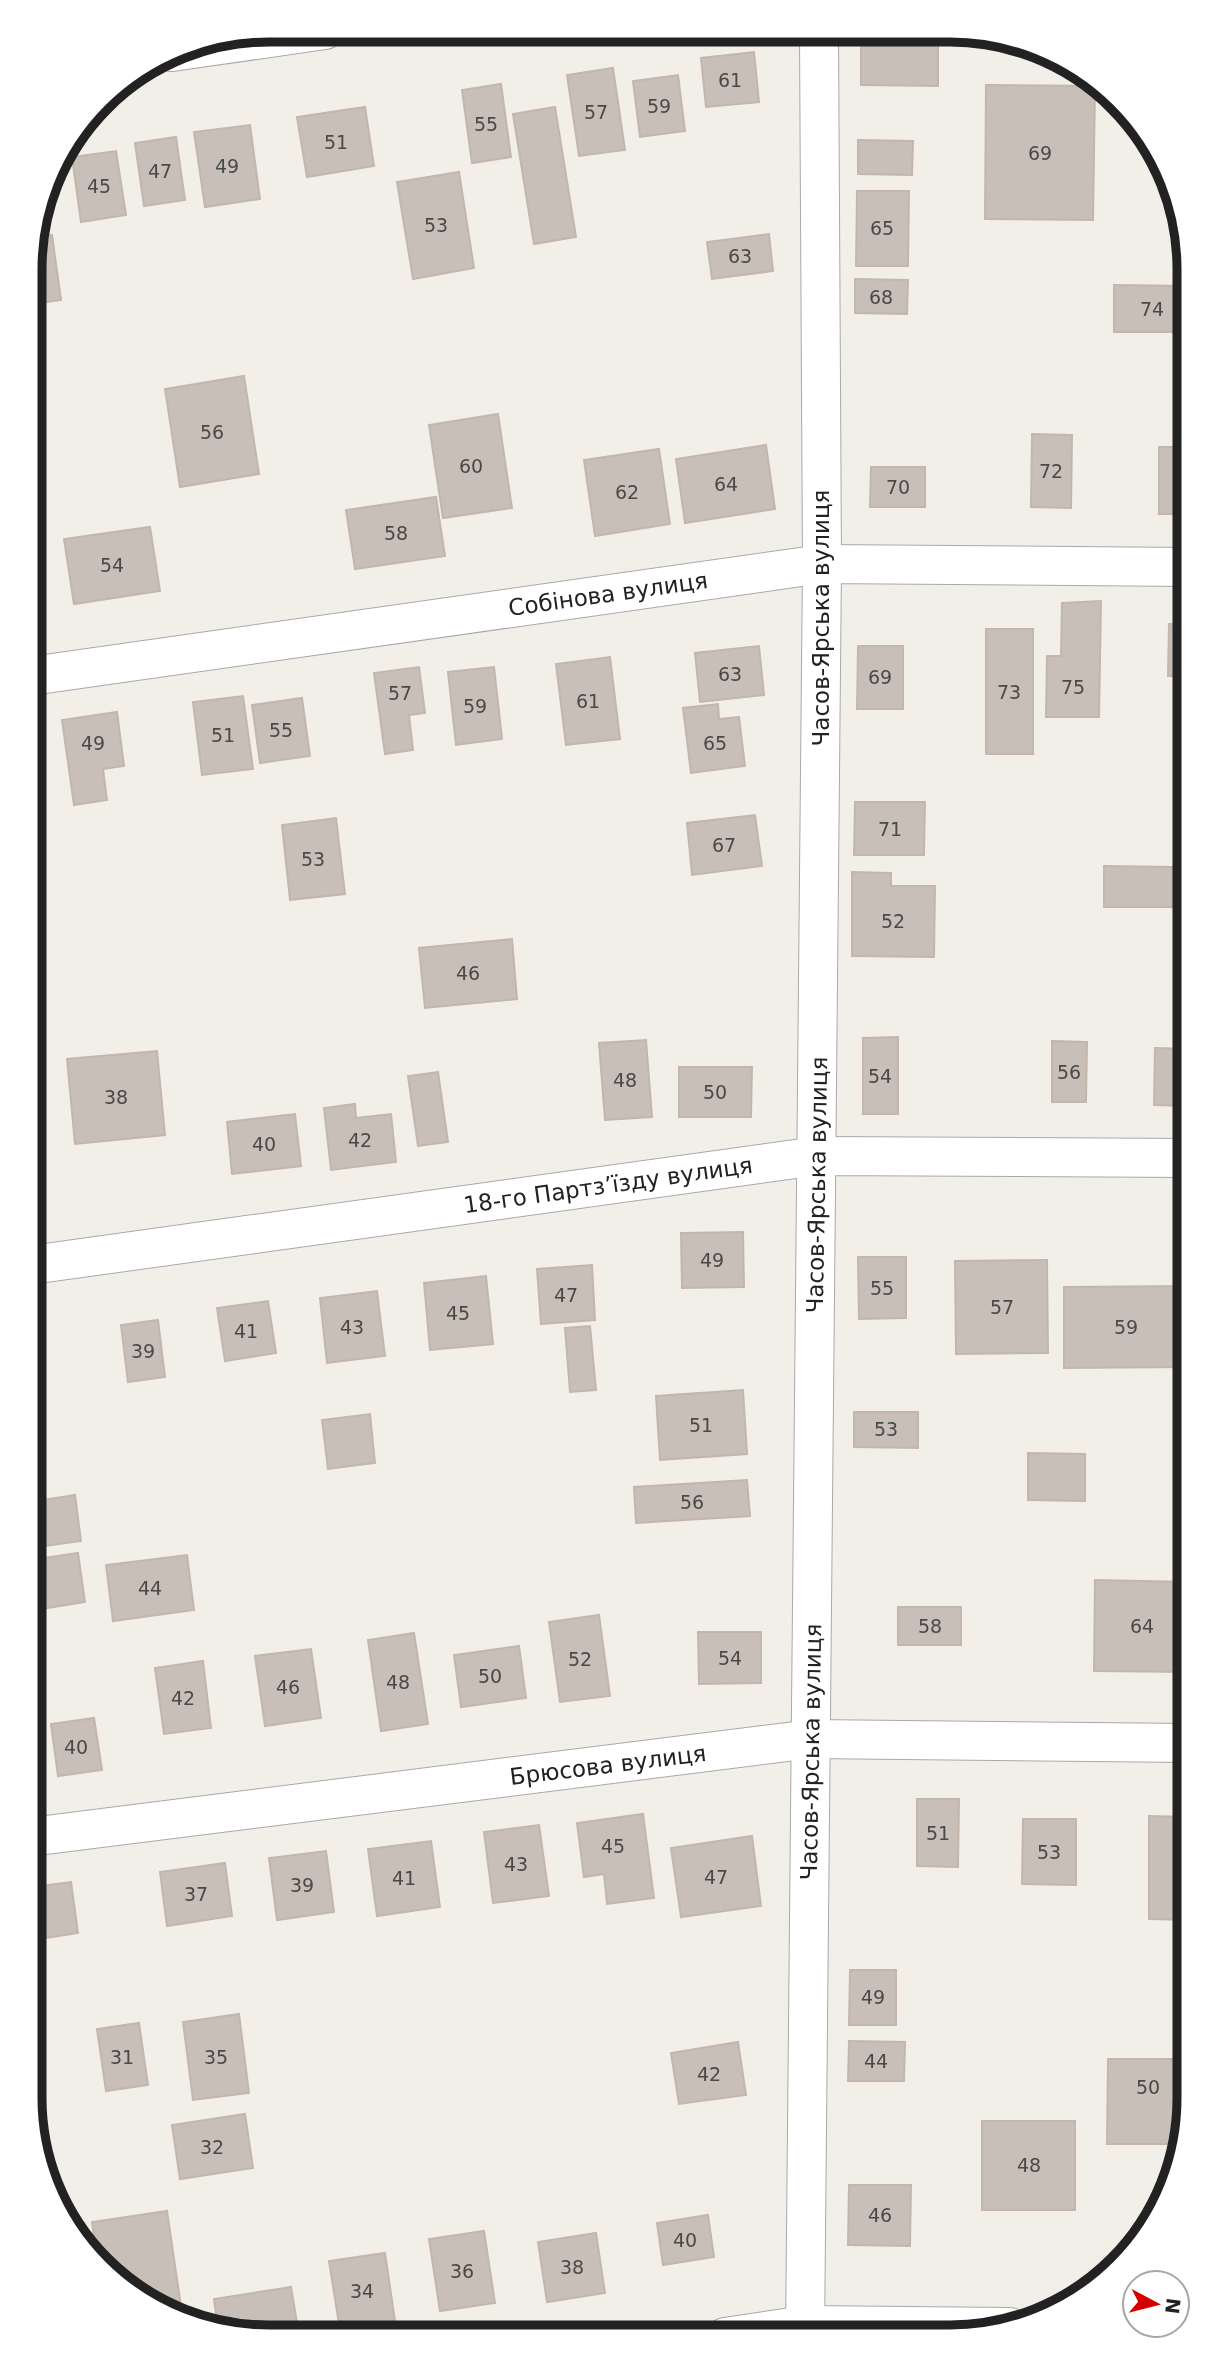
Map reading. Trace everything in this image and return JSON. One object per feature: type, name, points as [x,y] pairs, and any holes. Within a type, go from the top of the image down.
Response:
[{"type":"street","name":"Часов-Ярська вулиця","points":[[805,2325],[822,564],[819,42]]},
{"type":"street","name":"Собінова вулиця","points":[[42,674],[822,564],[1177,567]]},
{"type":"street","name":"18-го Партз’їзду вулиця","points":[[42,1263],[817,1156],[1177,1158]]},
{"type":"street","name":"Брюсова вулиця","points":[[42,1835],[811,1739],[1177,1743]]},
{"type":"building","points":[[861,42],[938,42],[938,86],[861,85]]},
{"type":"building","points":[[754,52],[759,102],[706,107],[701,58]]},
{"type":"building","points":[[613,68],[625,150],[579,156],[567,75]]},
{"type":"building","points":[[678,75],[685,131],[640,137],[633,81]]},
{"type":"building","points":[[501,84],[511,157],[472,163],[462,90]]},
{"type":"building","points":[[986,85],[1084,86],[1095,94],[1093,220],[985,219]]},
{"type":"building","points":[[365,107],[374,166],[307,177],[297,117]]},
{"type":"building","points":[[555,107],[576,237],[534,244],[513,114]]},
{"type":"building","points":[[250,125],[260,199],[205,207],[194,132]]},
{"type":"building","points":[[176,137],[185,200],[144,206],[135,143]]},
{"type":"building","points":[[858,140],[913,141],[912,175],[858,174]]},
{"type":"building","points":[[116,151],[126,215],[81,222],[72,157]]},
{"type":"building","points":[[459,172],[474,268],[413,279],[397,182]]},
{"type":"building","points":[[857,191],[909,191],[908,266],[856,266]]},
{"type":"building","points":[[769,234],[773,271],[712,279],[707,242]]},
{"type":"building","points":[[52,235],[61,300],[42,303],[42,269],[45,236]]},
{"type":"building","points":[[855,279],[908,280],[907,314],[855,313]]},
{"type":"building","points":[[1114,285],[1177,286],[1177,332],[1114,332]]},
{"type":"building","points":[[244,376],[259,474],[180,487],[165,389]]},
{"type":"building","points":[[498,414],[512,508],[443,518],[429,425]]},
{"type":"building","points":[[1032,434],[1072,435],[1071,508],[1031,507]]},
{"type":"building","points":[[766,445],[775,509],[685,523],[676,459]]},
{"type":"building","points":[[1159,447],[1177,447],[1177,514],[1159,514]]},
{"type":"building","points":[[659,449],[670,524],[595,536],[584,460]]},
{"type":"building","points":[[871,467],[925,467],[925,507],[870,507]]},
{"type":"building","points":[[436,497],[445,556],[355,569],[346,510]]},
{"type":"building","points":[[150,527],[160,591],[74,604],[64,539]]},
{"type":"building","points":[[1101,601],[1099,717],[1046,717],[1047,656],[1061,656],[1062,603]]},
{"type":"building","points":[[1169,624],[1177,624],[1177,676],[1168,676]]},
{"type":"building","points":[[986,629],[1033,629],[1033,754],[986,754]]},
{"type":"building","points":[[759,646],[764,695],[700,702],[695,653]]},
{"type":"building","points":[[858,646],[903,646],[903,709],[857,709]]},
{"type":"building","points":[[610,657],[620,739],[566,745],[556,664]]},
{"type":"building","points":[[419,667],[425,713],[409,715],[413,750],[385,754],[374,673]]},
{"type":"building","points":[[494,667],[502,739],[456,745],[448,672]]},
{"type":"building","points":[[243,696],[253,769],[202,775],[193,702]]},
{"type":"building","points":[[302,698],[310,756],[260,763],[252,705]]},
{"type":"building","points":[[718,704],[719,719],[739,717],[745,766],[691,773],[683,708]]},
{"type":"building","points":[[117,712],[124,766],[103,769],[107,800],[74,805],[62,720]]},
{"type":"building","points":[[855,802],[925,802],[924,855],[854,855]]},
{"type":"building","points":[[755,815],[762,866],[692,875],[687,823]]},
{"type":"building","points":[[336,818],[345,894],[290,900],[282,825]]},
{"type":"building","points":[[1104,866],[1173,867],[1173,907],[1104,907]]},
{"type":"building","points":[[852,872],[891,873],[891,886],[935,886],[934,957],[852,956]]},
{"type":"building","points":[[512,939],[517,999],[425,1008],[419,948]]},
{"type":"building","points":[[898,1037],[898,1114],[863,1114],[863,1038]]},
{"type":"building","points":[[646,1040],[652,1117],[605,1120],[599,1043]]},
{"type":"building","points":[[1052,1041],[1087,1042],[1086,1102],[1052,1102]]},
{"type":"building","points":[[1155,1048],[1177,1049],[1177,1106],[1154,1105]]},
{"type":"building","points":[[157,1051],[165,1135],[75,1144],[67,1059]]},
{"type":"building","points":[[679,1067],[752,1067],[751,1117],[679,1117]]},
{"type":"building","points":[[438,1072],[448,1142],[418,1146],[408,1076]]},
{"type":"building","points":[[355,1104],[356,1118],[391,1114],[396,1162],[331,1170],[324,1108]]},
{"type":"building","points":[[295,1114],[301,1166],[232,1174],[227,1122]]},
{"type":"building","points":[[743,1232],[744,1287],[682,1288],[681,1233]]},
{"type":"building","points":[[858,1257],[906,1257],[906,1318],[859,1319]]},
{"type":"building","points":[[1047,1260],[1048,1353],[956,1354],[955,1261]]},
{"type":"building","points":[[592,1265],[595,1320],[541,1324],[537,1269]]},
{"type":"building","points":[[486,1276],[493,1344],[430,1350],[424,1283]]},
{"type":"building","points":[[1177,1286],[1177,1367],[1064,1368],[1064,1287]]},
{"type":"building","points":[[377,1291],[385,1356],[327,1363],[320,1298]]},
{"type":"building","points":[[268,1301],[276,1353],[225,1361],[217,1308]]},
{"type":"building","points":[[158,1320],[165,1377],[128,1382],[121,1325]]},
{"type":"building","points":[[590,1326],[596,1390],[570,1392],[565,1328]]},
{"type":"building","points":[[743,1390],[747,1454],[660,1460],[656,1396]]},
{"type":"building","points":[[854,1412],[918,1412],[918,1448],[854,1447]]},
{"type":"building","points":[[370,1414],[375,1463],[328,1469],[322,1420]]},
{"type":"building","points":[[1028,1453],[1085,1454],[1085,1501],[1028,1500]]},
{"type":"building","points":[[747,1480],[750,1516],[636,1523],[634,1487]]},
{"type":"building","points":[[75,1495],[81,1541],[42,1546],[42,1500]]},
{"type":"building","points":[[78,1553],[85,1602],[42,1609],[42,1558]]},
{"type":"building","points":[[187,1555],[194,1610],[113,1621],[106,1565]]},
{"type":"building","points":[[1095,1580],[1177,1582],[1177,1672],[1094,1671]]},
{"type":"building","points":[[898,1607],[961,1607],[961,1645],[898,1645]]},
{"type":"building","points":[[599,1615],[610,1696],[560,1702],[549,1622]]},
{"type":"building","points":[[698,1632],[761,1632],[761,1683],[699,1684]]},
{"type":"building","points":[[414,1633],[428,1724],[381,1731],[368,1640]]},
{"type":"building","points":[[519,1646],[526,1698],[461,1707],[454,1655]]},
{"type":"building","points":[[311,1649],[321,1718],[265,1726],[255,1656]]},
{"type":"building","points":[[203,1661],[211,1728],[164,1734],[155,1668]]},
{"type":"building","points":[[94,1718],[102,1770],[58,1776],[51,1724]]},
{"type":"building","points":[[917,1799],[959,1799],[958,1867],[917,1866]]},
{"type":"building","points":[[643,1814],[654,1898],[607,1904],[604,1874],[584,1877],[577,1823]]},
{"type":"building","points":[[1149,1816],[1177,1817],[1177,1920],[1149,1919]]},
{"type":"building","points":[[1023,1819],[1076,1819],[1076,1885],[1022,1884]]},
{"type":"building","points":[[539,1825],[549,1896],[493,1903],[484,1832]]},
{"type":"building","points":[[752,1836],[761,1906],[681,1917],[671,1848]]},
{"type":"building","points":[[431,1841],[440,1907],[377,1916],[368,1849]]},
{"type":"building","points":[[326,1851],[334,1912],[277,1920],[269,1858]]},
{"type":"building","points":[[225,1863],[232,1916],[167,1926],[160,1872]]},
{"type":"building","points":[[71,1882],[78,1933],[42,1939],[42,1886]]},
{"type":"building","points":[[850,1970],[896,1970],[896,2025],[849,2025]]},
{"type":"building","points":[[239,2014],[249,2093],[193,2100],[183,2022]]},
{"type":"building","points":[[139,2023],[148,2085],[106,2091],[97,2029]]},
{"type":"building","points":[[849,2041],[905,2042],[904,2081],[848,2081]]},
{"type":"building","points":[[738,2042],[746,2095],[679,2104],[671,2053]]},
{"type":"building","points":[[1108,2059],[1177,2059],[1177,2113],[1172,2144],[1107,2144]]},
{"type":"building","points":[[245,2114],[253,2168],[180,2179],[172,2125]]},
{"type":"building","points":[[982,2121],[1075,2121],[1075,2210],[982,2210]]},
{"type":"building","points":[[849,2185],[911,2185],[910,2246],[848,2245]]},
{"type":"building","points":[[167,2211],[181,2308],[155,2295],[119,2269],[95,2244],[92,2222]]},
{"type":"building","points":[[708,2215],[714,2257],[663,2265],[657,2223]]},
{"type":"building","points":[[484,2231],[495,2303],[440,2311],[429,2239]]},
{"type":"building","points":[[596,2233],[605,2293],[547,2302],[538,2242]]},
{"type":"building","points":[[385,2253],[395,2321],[371,2325],[339,2325],[329,2261]]},
{"type":"building","points":[[291,2287],[297,2325],[239,2323],[216,2318],[214,2299]]}]
